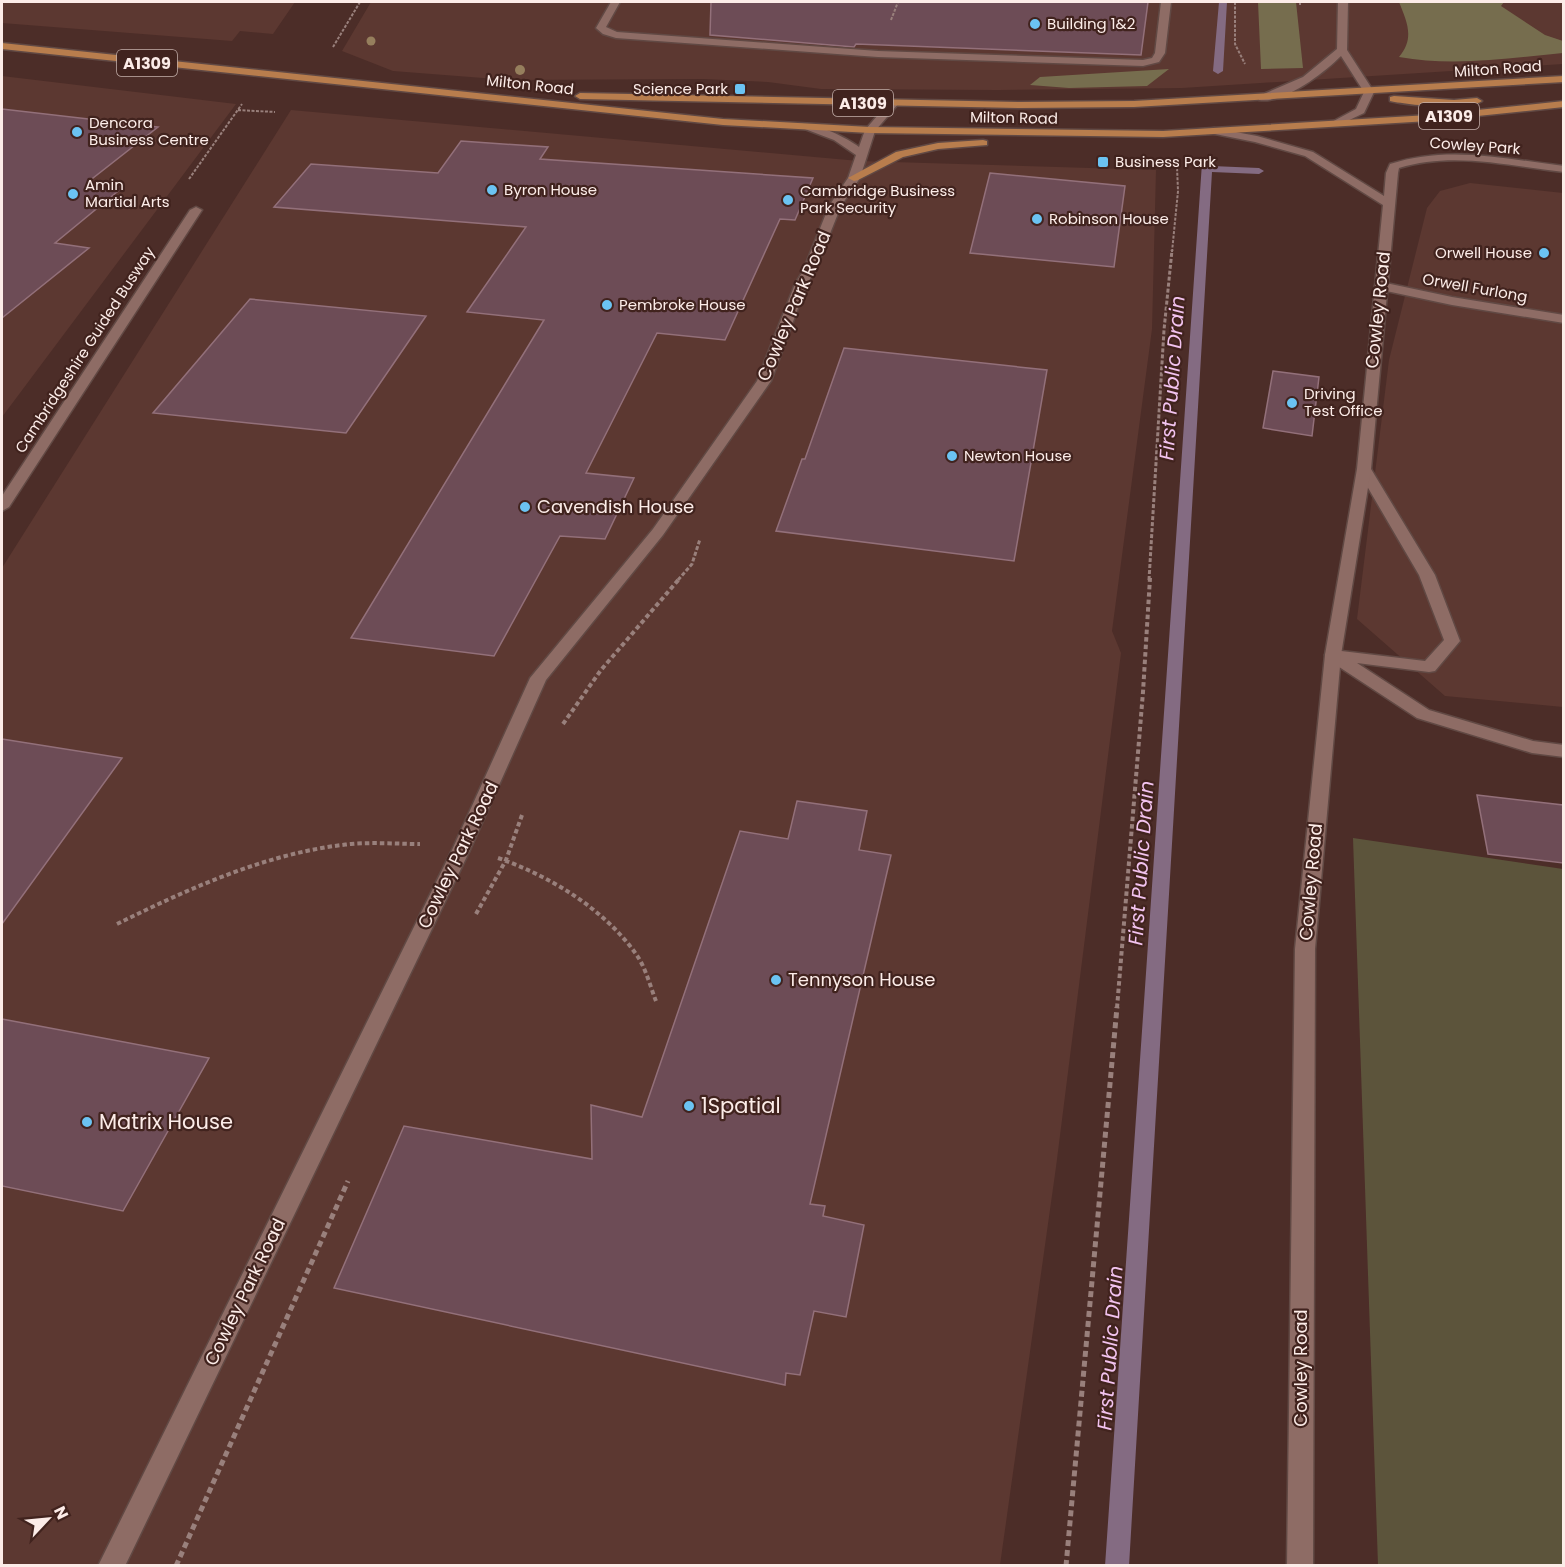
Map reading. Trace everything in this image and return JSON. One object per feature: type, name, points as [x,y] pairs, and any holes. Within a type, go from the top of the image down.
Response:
[{"type":"main road","name":"Milton Road","points":[[2,46],[187,68],[464,93],[723,122],[870,130],[1164,134],[1429,118],[1563,104]]},
{"type":"main road","name":"Milton Road","points":[[464,93],[894,104],[1122,104],[1369,92],[1563,79]]},
{"type":"main road","name":"A1309","points":[[1369,92],[1387,98],[1454,103],[1563,95]]},
{"type":"main road","name":"A1309","points":[[642,97],[692,106],[786,112]]},
{"type":"main road","name":"A1309","points":[[845,117],[856,119],[870,130]]},
{"type":"main road","name":"A1309","points":[[855,178],[900,154],[938,146],[1073,140],[1108,135]]},
{"type":"street","points":[[615,2],[601,28],[616,35],[878,54],[1143,63],[1155,60],[1160,53],[1166,2]]},
{"type":"street","points":[[1335,123],[1360,111],[1369,92],[1342,50],[1343,2]]},
{"type":"street","points":[[1263,98],[1295,87],[1311,78],[1342,50]]},
{"type":"street","name":"A1309","points":[[855,178],[870,130],[894,104]]},
{"type":"street","name":"A1309","points":[[802,126],[838,138],[862,154]]},
{"type":"street","points":[[1214,131],[1267,141],[1309,154],[1388,203]]},
{"type":"street","name":"Cowley Park","points":[[1392,173],[1394,166],[1413,158],[1435,156],[1563,169]]},
{"type":"street","name":"Cowley Road","points":[[1300,1566],[1305,950],[1333,655],[1364,469],[1392,173]]},
{"type":"street","name":"Cowley Park Road","points":[[111,1566],[461,850],[538,678],[658,532],[764,381],[801,284],[809,271],[835,206],[855,178]]},
{"type":"street","name":"Cambridgeshire Guided Busway","points":[[2,507],[196,210]]},
{"type":"street","name":"Orwell Furlong","points":[[1381,286],[1452,301],[1563,319]]},
{"type":"street","points":[[1333,655],[1429,667],[1452,641],[1427,575],[1364,469]]},
{"type":"street","points":[[1333,655],[1423,714],[1532,747],[1563,751]]},
{"type":"path","points":[[332,49],[360,2]]},
{"type":"path","points":[[1235,2],[1234,44],[1244,64],[1252,71]]},
{"type":"path","points":[[237,110],[280,112]]},
{"type":"path","points":[[1066,1566],[1104,1158],[1143,693],[1164,330],[1178,191],[1176,154],[1164,134]]},
{"type":"path","points":[[561,726],[601,670],[692,564],[703,532]]},
{"type":"path","points":[[474,919],[506,860],[526,806]]},
{"type":"path","points":[[176,1566],[350,1177]]},
{"type":"shaded area","points":[[2,2],[295,2],[273,34],[240,31],[232,41],[2,23]]},
{"type":"shaded area","points":[[371,2],[1564,2],[1563,64],[1182,88],[821,89],[768,82],[703,79],[509,80],[393,71],[342,51]]},
{"type":"shaded area","points":[[1258,2],[1296,2],[1303,68],[1261,69]]},
{"type":"shaded area","points":[[1399,2],[1504,2],[1501,6],[1545,35],[1563,41],[1563,53],[1461,61],[1399,57],[1407,43],[1408,30]]},
{"type":"shaded area","points":[[1169,69],[1147,86],[1069,88],[1030,85],[1040,77]]},
{"type":"shaded area","points":[[2,76],[236,104],[2,417]]},
{"type":"shaded area","points":[[291,110],[859,161],[1156,170],[1152,329],[1112,631],[1121,653],[1056,1167],[1000,1565],[2,1565],[2,568]]},
{"type":"shaded area","points":[[1470,183],[1563,193],[1563,707],[1445,696],[1357,619],[1389,360],[1427,208],[1440,191]]},
{"type":"shaded area","points":[[1353,838],[1563,869],[1563,1565],[1378,1565]]},
{"type":"building","points":[[711,2],[1148,2],[1141,55],[856,44],[854,47],[710,35]]},
{"type":"building","points":[[2,109],[158,127],[88,182],[123,187],[55,243],[89,248],[2,318]]},
{"type":"building","points":[[461,141],[548,147],[540,159],[813,178],[795,220],[780,219],[725,340],[657,333],[586,473],[634,478],[605,539],[560,536],[494,656],[351,638],[544,320],[467,312],[526,227],[274,207],[311,164],[438,173]]},
{"type":"building","name":"Robinson House","points":[[990,173],[1125,186],[1114,267],[970,253]]},
{"type":"building","points":[[250,299],[426,316],[346,433],[153,413]]},
{"type":"building","name":"Newton House","points":[[844,348],[1047,370],[1014,561],[776,531],[802,459],[805,459]]},
{"type":"building","name":"Driving Test Office","points":[[1273,371],[1319,377],[1312,436],[1263,428]]},
{"type":"building","points":[[2,739],[122,758],[2,924]]},
{"type":"building","points":[[1477,795],[1563,805],[1563,863],[1488,854]]},
{"type":"building","name":"Tennyson House","points":[[797,801],[867,811],[859,850],[891,855],[810,1204],[825,1206],[823,1216],[864,1225],[846,1317],[814,1311],[800,1375],[786,1373],[785,1385],[334,1288],[404,1126],[592,1159],[591,1105],[642,1117],[740,831],[788,839]]},
{"type":"building","name":"Matrix House","points":[[2,1019],[209,1058],[123,1211],[2,1186]]},
{"type":"waterway","points":[[1218,71],[1223,2]]},
{"type":"waterway","name":"First Public Drain","points":[[1117,1566],[1207,163]]},
{"type":"waterway","points":[[1207,169],[1259,171]]},
{"type":"place","name":"Building 1&2","points":[[1035,24]]},
{"type":"place","name":"Science Park","points":[[740,89]]},
{"type":"place","name":"Dencora Business Centre","points":[[77,132]]},
{"type":"place","name":"Business Park","points":[[1103,162]]},
{"type":"place","name":"Byron House","points":[[492,190]]},
{"type":"place","name":"Amin Martial Arts","points":[[73,194]]},
{"type":"place","name":"Cambridge Business Park Security","points":[[788,200]]},
{"type":"place","name":"Robinson House","points":[[1037,219]]},
{"type":"place","name":"Orwell House","points":[[1544,253]]},
{"type":"place","name":"Pembroke House","points":[[607,305]]},
{"type":"place","name":"Driving Test Office","points":[[1292,403]]},
{"type":"place","name":"Newton House","points":[[952,456]]},
{"type":"place","name":"Cavendish House","points":[[525,507]]},
{"type":"place","name":"Tennyson House","points":[[776,980]]},
{"type":"place","name":"1Spatial","points":[[689,1106]]},
{"type":"place","name":"Matrix House","points":[[87,1122]]}]
